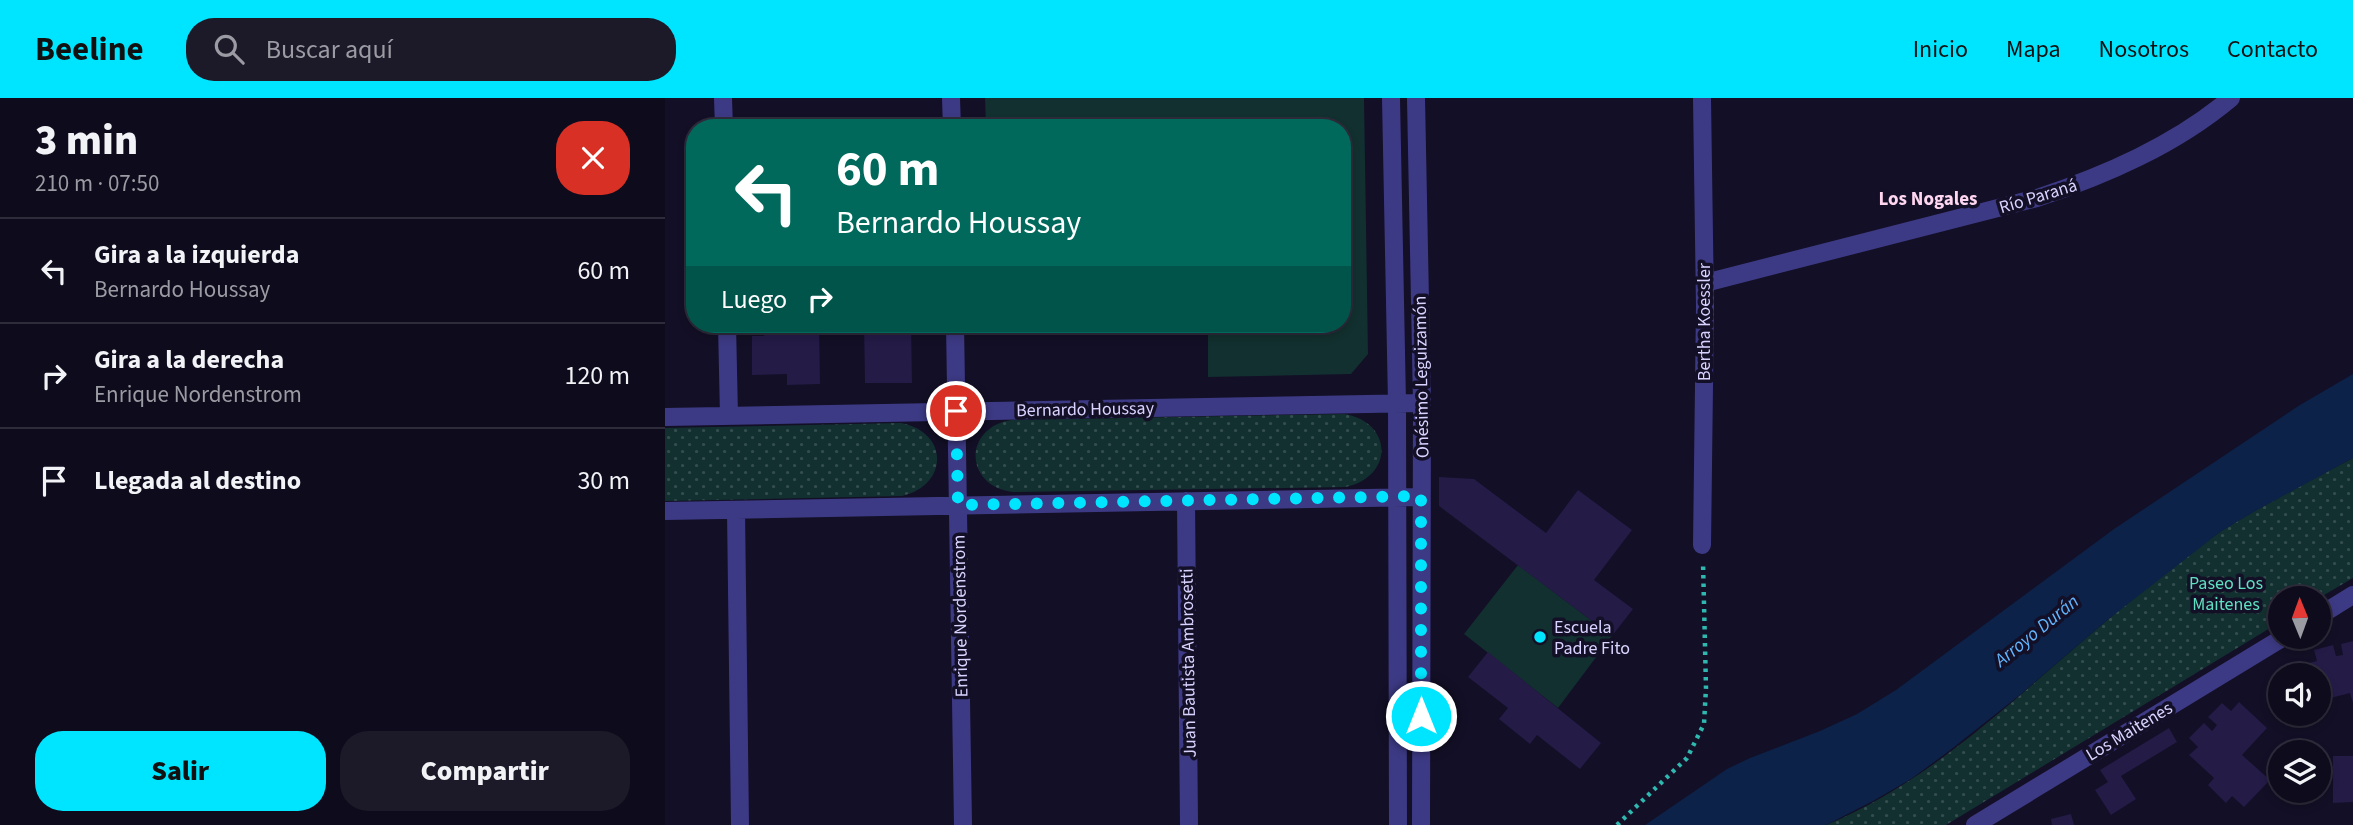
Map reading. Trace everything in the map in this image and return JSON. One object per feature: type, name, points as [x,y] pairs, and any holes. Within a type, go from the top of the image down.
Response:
[{"type":"street","points":[[723,98],[724,119]]},
{"type":"street","points":[[951,98],[952,119]]},
{"type":"street","name":"Onésimo Leguizamón","points":[[1391,98],[1397,403],[1398,825]]},
{"type":"street","name":"Onésimo Leguizamón","points":[[1416,98],[1422,403],[1421,825]]},
{"type":"street","name":"Bertha Koessler","points":[[1702,98],[1705,283],[1702,545]]},
{"type":"street","name":"Río Paraná","points":[[1705,283],[2037,198],[2079,184],[2160,146],[2215,112],[2231,98]]},
{"type":"street","points":[[727,333],[729,416]]},
{"type":"street","name":"Enrique Nordenstrom","points":[[955,333],[963,825]]},
{"type":"street","name":"Bernardo Houssay","points":[[665,417],[1422,403]]},
{"type":"street","points":[[665,511],[1421,496]]},
{"type":"street","name":"Juan Bautista Ambrosetti","points":[[1186,501],[1189,825]]},
{"type":"street","points":[[736,510],[740,825]]},
{"type":"street","points":[[2331,609],[2353,595]]},
{"type":"street","name":"Los Maitenes","points":[[1975,825],[2268,647]]},
{"type":"path","points":[[1617,825],[1686,758],[1704,724],[1706,688],[1702,545]]},
{"type":"green space","points":[[985,98],[1364,98],[1368,354],[1351,374],[1208,377],[1208,333],[1351,333],[1351,119],[986,119]]},
{"type":"green space","points":[[1345,414],[1361,419],[1372,428],[1379,438],[1381,450],[1373,472],[1362,481],[1346,487],[1013,492],[997,488],[985,479],[978,469],[976,457],[984,434],[995,425],[1011,420]]},
{"type":"green space","points":[[901,423],[917,428],[928,437],[935,447],[937,459],[935,470],[928,481],[917,490],[902,496],[665,501],[665,428]]},
{"type":"green space","name":"Paseo Los Maitenes","points":[[2353,458],[2353,578],[2331,591],[2331,586],[2268,586],[2268,629],[1946,825],[1826,825],[1865,807],[1938,761],[2007,707],[2177,563],[2207,540]]},
{"type":"green space","points":[[1518,565],[1612,636],[1558,708],[1464,634]]},
{"type":"water","name":"Arroyo Durán","points":[[2353,374],[2353,458],[2220,532],[2106,621],[2021,694],[1911,779],[1826,825],[1645,825],[1727,769],[1857,714],[1896,690],[2114,529],[2300,405]]},
{"type":"building","points":[[764,333],[819,333],[820,384],[787,385],[787,374],[752,375],[752,336],[764,336]]},
{"type":"building","points":[[864,333],[911,333],[912,383],[865,383]]},
{"type":"building","points":[[1439,477],[1474,479],[1546,533],[1578,490],[1632,530],[1594,580],[1633,609],[1612,636],[1439,506]]},
{"type":"building","points":[[2353,641],[2353,703],[2350,693],[2331,698],[2331,663],[2309,663],[2317,661],[2314,650],[2331,649],[2333,645],[2336,656],[2343,655],[2341,644]]},
{"type":"building","points":[[1488,652],[1601,743],[1580,769],[1537,735],[1530,744],[1499,719],[1508,708],[1468,677]]},
{"type":"building","points":[[2239,702],[2267,728],[2242,755],[2268,778],[2268,782],[2244,807],[2232,796],[2226,803],[2208,785],[2214,778],[2189,755],[2198,747],[2189,738],[2204,723],[2212,731],[2217,725],[2208,717],[2222,703],[2231,711]]},
{"type":"building","points":[[2169,728],[2177,742],[2121,776],[2136,799],[2111,815],[2095,790],[2108,782],[2100,770]]},
{"type":"building","points":[[2333,756],[2353,756],[2353,802],[2333,803]]},
{"type":"building","points":[[2071,814],[2074,825],[2052,825],[2051,819]]},
{"type":"place","name":"Escuela Padre Fito","points":[[1540,637]]},
{"type":"district","name":"Los Nogales","points":[[1928,198]]},
{"type":"route","points":[[956,411],[958,505],[1421,496],[1421,716]]}]
